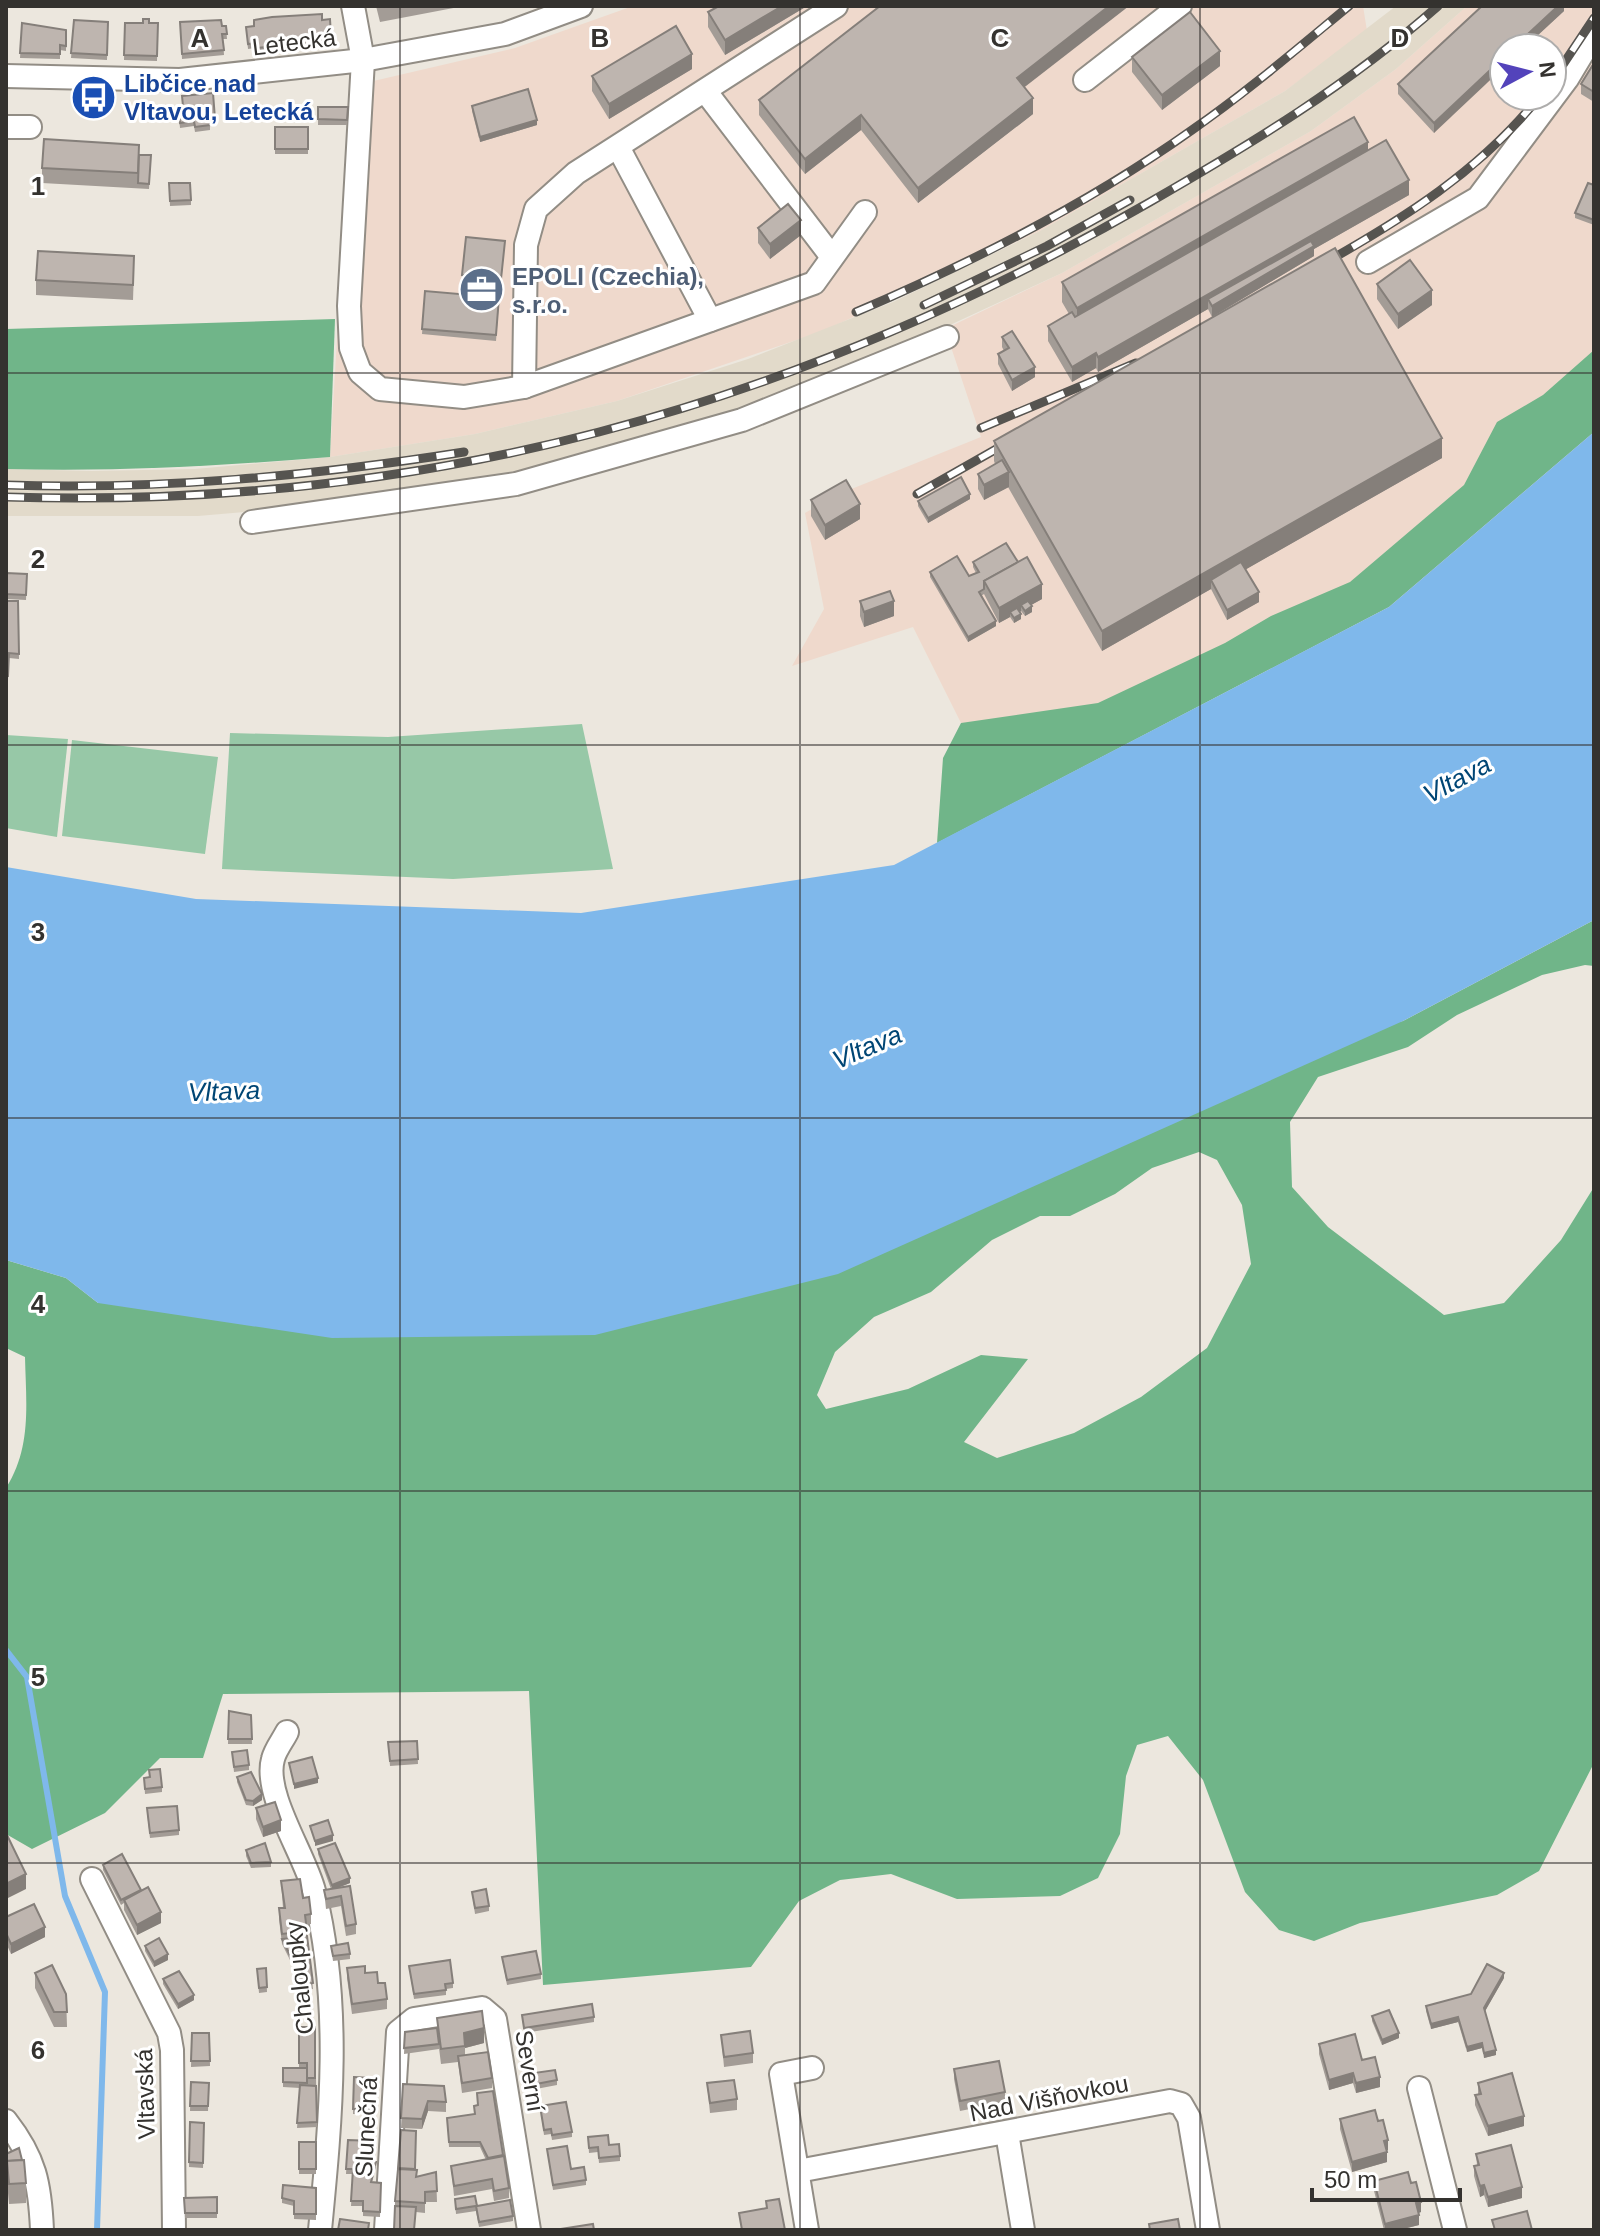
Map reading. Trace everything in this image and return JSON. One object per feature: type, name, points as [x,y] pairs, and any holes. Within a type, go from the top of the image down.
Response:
[{"type":"street","points":[[353,6],[363,60],[349,306],[351,348],[360,372],[380,389],[464,397],[524,387],[814,283],[865,212]]},
{"type":"street","name":"Letecká","points":[[6,76],[180,80],[363,60],[505,34],[581,6]]},
{"type":"street","points":[[524,387],[526,245],[536,209],[576,173],[836,6]]},
{"type":"street","points":[[1085,80],[1180,6]]},
{"type":"street","points":[[1368,262],[1478,198],[1567,79],[1594,34]]},
{"type":"street","points":[[706,92],[832,257]]},
{"type":"street","points":[[6,127],[30,127]]},
{"type":"street","points":[[618,147],[710,320]]},
{"type":"street","points":[[252,522],[516,484],[742,420],[947,337]]},
{"type":"street","name":"Chaloupky","points":[[287,1732],[272,1759],[273,1786],[313,1886],[326,1943],[333,2033],[320,2230]]},
{"type":"street","name":"Vltavská","points":[[92,1879],[169,2033],[172,2050],[174,2230]]},
{"type":"street","name":"Severní","points":[[402,2027],[414,2019],[482,2008],[495,2019],[529,2230]]},
{"type":"street","name":"Slunečná","points":[[386,2230],[396,2043],[402,2027]]},
{"type":"street","points":[[807,2230],[781,2074],[812,2068]]},
{"type":"street","points":[[1419,2088],[1455,2230]]},
{"type":"street","name":"Nad Višňovkou","points":[[798,2171],[1170,2101],[1181,2104],[1189,2118],[1208,2230]]},
{"type":"street","points":[[6,2121],[30,2158],[41,2201],[42,2230]]},
{"type":"street","points":[[1007,2133],[1023,2230]]},
{"type":"shaded area","points":[[633,6],[1363,6],[1367,31],[1285,91],[1040,231],[823,331],[617,401],[475,434],[330,457],[352,86],[515,48]]},
{"type":"shaded area","points":[[1396,6],[1467,6],[1396,69],[1311,131],[1062,273],[840,376],[629,447],[484,481],[336,504],[198,516],[6,516],[6,469],[195,469],[330,457],[475,434],[617,401],[748,359],[893,302],[1040,231],[1285,91]]},
{"type":"shaded area","points":[[1467,6],[1594,6],[1594,432],[1389,607],[993,787],[913,627],[792,666],[824,609],[805,513],[834,496],[981,437],[945,329],[1062,273],[1311,131],[1396,69]]},
{"type":"green space","points":[[335,319],[330,457],[168,468],[6,469],[6,329]]},
{"type":"green space","points":[[1594,350],[1594,432],[1389,607],[937,843],[943,758],[961,723],[1098,703],[1225,643],[1271,616],[1350,582],[1464,485],[1497,422],[1543,395]]},
{"type":"green space","points":[[582,724],[613,869],[453,879],[222,869],[230,733],[388,737]]},
{"type":"green space","points":[[6,735],[68,739],[57,837],[6,828]]},
{"type":"green space","points":[[72,740],[218,757],[205,854],[62,836]]},
{"type":"green space","points":[[1594,920],[1594,966],[1585,965],[1542,975],[1457,1015],[1408,1047],[1318,1077],[1290,1122],[1292,1187],[1328,1227],[1444,1315],[1504,1303],[1561,1240],[1594,1187],[1594,1763],[1539,1871],[1497,1895],[1360,1923],[1314,1941],[1279,1930],[1245,1892],[1203,1780],[1168,1736],[1137,1745],[1126,1776],[1120,1834],[1098,1878],[1060,1896],[957,1899],[891,1874],[840,1880],[799,1901],[751,1967],[543,1985],[529,1691],[223,1694],[203,1758],[160,1758],[105,1813],[32,1849],[6,1834],[6,1488],[24,1441],[26,1408],[25,1357],[6,1348],[6,1260],[66,1278],[98,1303],[1403,1021]],"holes":[[[1199,1152],[1217,1160],[1242,1205],[1251,1264],[1207,1348],[1141,1397],[1074,1433],[997,1458],[964,1442],[1028,1359],[981,1355],[908,1389],[826,1409],[817,1395],[835,1352],[874,1317],[931,1292],[992,1240],[1040,1216],[1070,1216],[1115,1194],[1152,1168]]]},
{"type":"water","name":"Vltava","points":[[1594,432],[1594,920],[1403,1021],[838,1274],[595,1335],[332,1338],[98,1303],[66,1278],[6,1260],[6,867],[196,899],[581,913],[894,865],[1389,607]]},
{"type":"building","points":[[719,6],[782,6],[725,40],[708,12]]},
{"type":"building","points":[[880,6],[1109,6],[1017,78],[1033,98],[918,188],[861,115],[805,159],[759,100]]},
{"type":"building","points":[[1482,6],[1558,6],[1530,32],[1488,32],[1488,72],[1434,123],[1398,84]]},
{"type":"building","points":[[1190,12],[1220,51],[1162,95],[1132,57]]},
{"type":"building","points":[[322,14],[322,20],[330,19],[331,36],[324,36],[324,42],[256,48],[255,43],[248,44],[246,27],[254,26],[254,20]]},
{"type":"building","points":[[143,19],[158,23],[157,56],[124,55],[125,23],[143,23]]},
{"type":"building","points":[[74,20],[108,22],[107,55],[71,53]]},
{"type":"building","points":[[221,20],[227,34],[222,34],[224,50],[182,54],[180,22]]},
{"type":"building","points":[[22,23],[66,30],[66,46],[60,45],[60,54],[20,53]]},
{"type":"building","points":[[676,26],[692,54],[609,104],[592,76]]},
{"type":"building","points":[[1594,63],[1594,92],[1581,84]]},
{"type":"building","points":[[528,89],[537,120],[480,137],[472,106]]},
{"type":"building","points":[[213,93],[215,119],[210,120],[210,125],[195,127],[194,121],[180,123],[178,106],[183,106],[182,96]]},
{"type":"building","points":[[318,107],[348,107],[347,120],[318,119]]},
{"type":"building","points":[[1354,117],[1368,142],[1077,308],[1062,282]]},
{"type":"building","points":[[275,127],[308,127],[308,149],[275,149]]},
{"type":"building","points":[[44,139],[139,145],[138,173],[42,168]]},
{"type":"building","points":[[1386,140],[1409,180],[1098,357],[1096,353],[1072,367],[1048,326],[1072,312],[1075,317]]},
{"type":"building","points":[[139,155],[151,155],[149,184],[138,183]]},
{"type":"building","points":[[169,183],[190,183],[191,200],[170,201]]},
{"type":"building","points":[[1588,183],[1594,185],[1594,220],[1575,213]]},
{"type":"building","points":[[788,204],[801,220],[770,244],[758,228]]},
{"type":"building","name":"EPOLI (Czechia), s.r.o.","points":[[466,237],[505,241],[501,279],[491,278],[490,296],[499,297],[496,335],[422,329],[425,291],[470,295],[472,276],[462,275]]},
{"type":"building","points":[[1311,241],[1314,246],[1212,306],[1208,299]]},
{"type":"building","points":[[1335,248],[1442,438],[1102,631],[994,441]]},
{"type":"building","points":[[38,251],[134,256],[133,285],[36,280]]},
{"type":"building","points":[[1410,260],[1432,290],[1398,314],[1377,284]]},
{"type":"building","points":[[1012,331],[1035,367],[1012,380],[998,354],[1009,348],[1002,337]]},
{"type":"building","points":[[1002,460],[1009,472],[984,485],[978,474]]},
{"type":"building","points":[[961,477],[970,494],[928,518],[918,501]]},
{"type":"building","points":[[846,480],[860,504],[825,525],[811,500]]},
{"type":"building","points":[[1006,543],[1018,562],[984,581],[984,589],[979,592],[996,621],[968,637],[930,572],[957,556],[969,576],[979,572],[973,562]]},
{"type":"building","points":[[1027,557],[1042,584],[999,608],[984,581]]},
{"type":"building","points":[[1241,562],[1259,592],[1227,610],[1211,580]]},
{"type":"building","points":[[6,573],[27,574],[26,595],[6,594]]},
{"type":"building","points":[[890,591],[894,601],[864,612],[860,601]]},
{"type":"building","points":[[6,601],[18,601],[19,654],[9,653],[8,676],[6,676]]},
{"type":"building","points":[[1028,601],[1032,606],[1025,611],[1021,605]]},
{"type":"building","points":[[1017,608],[1021,614],[1014,618],[1010,612]]},
{"type":"building","points":[[229,1711],[251,1715],[252,1739],[228,1739]]},
{"type":"building","points":[[417,1741],[418,1759],[390,1761],[388,1742]]},
{"type":"building","points":[[247,1750],[249,1765],[234,1767],[232,1752]]},
{"type":"building","points":[[312,1757],[318,1778],[294,1784],[289,1763]]},
{"type":"building","points":[[160,1769],[162,1787],[145,1789],[144,1778],[150,1777],[149,1770]]},
{"type":"building","points":[[251,1772],[262,1794],[253,1801],[246,1800],[237,1777]]},
{"type":"building","points":[[275,1802],[281,1820],[263,1827],[256,1808]]},
{"type":"building","points":[[177,1806],[179,1830],[150,1833],[147,1808]]},
{"type":"building","points":[[328,1820],[333,1835],[315,1841],[310,1826]]},
{"type":"building","points":[[6,1833],[26,1874],[6,1884]]},
{"type":"building","points":[[265,1843],[271,1862],[251,1863],[246,1850]]},
{"type":"building","points":[[335,1843],[350,1878],[332,1885],[318,1849]]},
{"type":"building","points":[[122,1854],[141,1890],[121,1900],[103,1865]]},
{"type":"building","points":[[300,1879],[303,1898],[309,1897],[311,1914],[305,1915],[307,1931],[282,1934],[279,1908],[285,1908],[281,1881]]},
{"type":"building","points":[[350,1886],[356,1924],[346,1926],[341,1896],[326,1899],[324,1890]]},
{"type":"building","points":[[148,1887],[161,1912],[137,1925],[124,1900]]},
{"type":"building","points":[[486,1889],[489,1906],[475,1908],[472,1892]]},
{"type":"building","points":[[34,1904],[45,1927],[11,1944],[6,1933],[6,1917]]},
{"type":"building","points":[[307,1936],[313,1983],[297,1986],[293,1961],[282,1939]]},
{"type":"building","points":[[159,1938],[168,1954],[154,1962],[145,1946]]},
{"type":"building","points":[[348,1943],[350,1954],[333,1956],[331,1946]]},
{"type":"building","points":[[536,1951],[541,1974],[507,1980],[502,1957]]},
{"type":"building","points":[[450,1960],[453,1983],[445,1984],[446,1990],[414,1994],[409,1966]]},
{"type":"building","points":[[1487,1964],[1504,1973],[1484,2008],[1496,2050],[1484,2053],[1482,2043],[1467,2047],[1458,2017],[1431,2024],[1426,2006],[1471,1994]]},
{"type":"building","points":[[52,1965],[66,1994],[67,2012],[54,2012],[35,1973]]},
{"type":"building","points":[[365,1966],[365,1973],[377,1972],[378,1983],[385,1983],[387,1999],[352,2004],[347,1968]]},
{"type":"building","points":[[266,1968],[267,1987],[259,1988],[257,1969]]},
{"type":"building","points":[[179,1971],[194,1995],[178,2004],[163,1979]]},
{"type":"building","points":[[592,2004],[594,2017],[524,2028],[522,2015]]},
{"type":"building","points":[[1389,2010],[1399,2033],[1382,2040],[1372,2016]]},
{"type":"building","points":[[482,2011],[484,2028],[464,2033],[465,2046],[441,2049],[437,2018]]},
{"type":"building","points":[[299,2027],[315,2027],[315,2078],[307,2078],[307,2063],[299,2063]]},
{"type":"building","points":[[437,2028],[439,2044],[404,2048],[405,2032]]},
{"type":"building","points":[[750,2031],[753,2053],[724,2057],[721,2035]]},
{"type":"building","points":[[192,2033],[209,2033],[210,2061],[191,2061]]},
{"type":"building","points":[[1355,2034],[1362,2060],[1375,2057],[1380,2077],[1356,2083],[1353,2073],[1329,2080],[1319,2044]]},
{"type":"building","points":[[488,2052],[492,2078],[462,2083],[458,2056]]},
{"type":"building","points":[[999,2061],[1005,2092],[960,2101],[954,2069]]},
{"type":"building","points":[[283,2068],[307,2068],[307,2083],[283,2082]]},
{"type":"building","points":[[555,2070],[557,2080],[536,2084],[534,2073]]},
{"type":"building","points":[[1512,2073],[1524,2116],[1488,2126],[1475,2095],[1481,2094],[1478,2083]]},
{"type":"building","points":[[354,2077],[370,2078],[370,2109],[353,2109]]},
{"type":"building","points":[[734,2080],[737,2099],[710,2103],[707,2083]]},
{"type":"building","points":[[191,2082],[209,2083],[208,2106],[190,2106]]},
{"type":"building","points":[[403,2084],[444,2086],[446,2102],[428,2101],[422,2119],[401,2118]]},
{"type":"building","points":[[300,2085],[316,2086],[317,2122],[297,2123]]},
{"type":"building","points":[[493,2091],[503,2155],[488,2158],[480,2142],[449,2142],[447,2118],[475,2114],[477,2093]]},
{"type":"building","points":[[566,2102],[572,2132],[552,2135],[551,2129],[544,2130],[540,2106]]},
{"type":"building","points":[[1375,2110],[1378,2121],[1383,2120],[1388,2140],[1384,2141],[1387,2152],[1352,2162],[1340,2119]]},
{"type":"building","points":[[190,2122],[204,2123],[203,2163],[189,2162]]},
{"type":"building","points":[[401,2130],[416,2131],[415,2169],[398,2168]]},
{"type":"building","points":[[608,2135],[609,2145],[619,2144],[620,2156],[599,2158],[598,2147],[589,2148],[588,2137]]},
{"type":"building","points":[[348,2140],[373,2141],[372,2162],[376,2162],[371,2182],[381,2183],[380,2212],[363,2211],[363,2201],[351,2201],[353,2169],[346,2169]]},
{"type":"building","points":[[299,2142],[316,2142],[316,2169],[299,2169]]},
{"type":"building","points":[[1511,2145],[1522,2187],[1488,2197],[1484,2185],[1480,2186],[1474,2166],[1479,2165],[1476,2154]]},
{"type":"building","points":[[567,2146],[571,2169],[584,2167],[586,2180],[553,2185],[547,2149]]},
{"type":"building","points":[[19,2148],[22,2160],[7,2161],[6,2167],[6,2154]]},
{"type":"building","points":[[504,2156],[509,2188],[494,2191],[492,2179],[454,2186],[451,2166]]},
{"type":"building","points":[[24,2160],[26,2183],[9,2184],[7,2161]]},
{"type":"building","points":[[398,2169],[417,2170],[416,2177],[436,2172],[437,2191],[425,2192],[425,2203],[395,2201]]},
{"type":"building","points":[[1408,2172],[1411,2183],[1416,2182],[1421,2202],[1416,2203],[1419,2215],[1385,2224],[1374,2181]]},
{"type":"building","points":[[283,2185],[316,2188],[316,2214],[294,2214],[294,2201],[282,2198]]},
{"type":"building","points":[[475,2196],[477,2206],[510,2200],[513,2216],[479,2222],[476,2206],[456,2209],[455,2199]]},
{"type":"building","points":[[217,2197],[217,2213],[185,2213],[184,2198]]},
{"type":"building","points":[[779,2199],[785,2230],[742,2230],[739,2213],[767,2208],[766,2201]]},
{"type":"building","points":[[395,2206],[416,2207],[414,2230],[394,2230]]},
{"type":"building","points":[[1527,2211],[1532,2230],[1495,2230],[1492,2220]]},
{"type":"building","points":[[340,2219],[369,2223],[368,2230],[338,2230]]},
{"type":"building","points":[[1178,2219],[1180,2230],[1150,2230],[1149,2224]]},
{"type":"building","points":[[593,2224],[594,2230],[560,2230],[560,2229]]},
{"type":"waterway","points":[[6,1650],[27,1677],[65,1896],[105,1992],[97,2230]]},
{"type":"railway","points":[[856,312],[986,252],[1112,183],[1233,100],[1349,6]]},
{"type":"railway","points":[[6,497],[160,497],[309,486],[456,464],[599,432],[740,390],[878,337],[1015,275],[1150,202],[1299,112],[1369,62],[1438,6]]},
{"type":"railway","points":[[1568,57],[1594,18]]},
{"type":"railway","points":[[1321,265],[1439,191],[1492,148],[1526,112]]},
{"type":"railway","points":[[924,305],[1047,246],[1130,200]]},
{"type":"railway","points":[[981,428],[1136,363]]},
{"type":"railway","points":[[917,494],[1014,439]]},
{"type":"railway","points":[[6,485],[121,485],[236,479],[350,468],[464,452]]},
{"type":"place","name":"Libčice nad Vltavou, Letecká","points":[[93,97]]},
{"type":"place","name":"EPOLI (Czechia), s.r.o.","points":[[481,290]]}]
